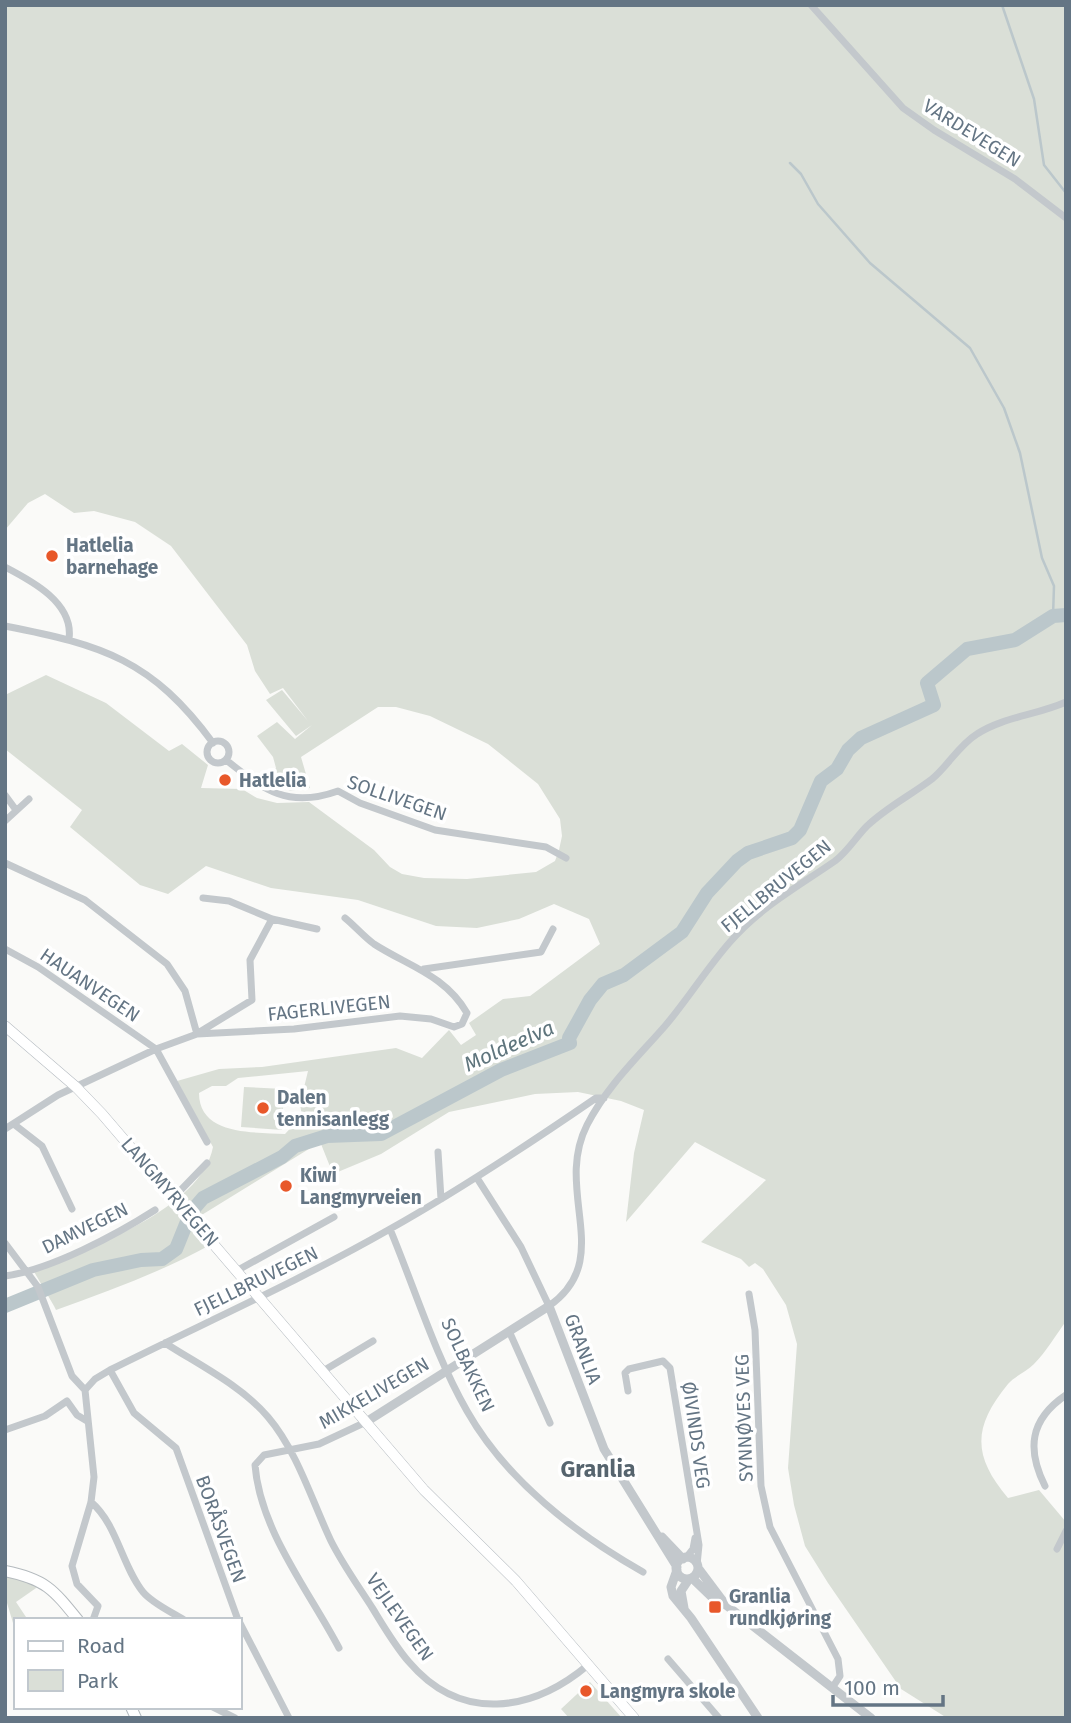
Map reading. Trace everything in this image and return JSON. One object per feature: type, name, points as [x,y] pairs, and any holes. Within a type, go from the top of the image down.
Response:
[{"type":"main road","name":"LANGMYRVEGEN","points":[[5,1026],[76,1087],[177,1198],[438,1505],[516,1581],[634,1718]]},
{"type":"main road","points":[[5,1571],[35,1577],[51,1587],[76,1618]]},
{"type":"street","name":"VARDEVEGEN","points":[[811,5],[904,108],[934,130],[1015,178],[1066,218]]},
{"type":"street","points":[[5,567],[48,593],[69,626],[69,639]]},
{"type":"street","name":"SOLLIVEGEN","points":[[5,626],[69,639],[126,660],[150,675],[189,711],[213,743]]},
{"type":"street","name":"FJELLBRUVEGEN","points":[[85,1390],[110,1370],[261,1298],[390,1229],[477,1178],[596,1098],[604,1098],[618,1077],[675,1014],[742,930],[794,887],[837,859],[866,827],[933,778],[974,736],[991,726],[1066,702]]},
{"type":"street","name":"SOLLIVEGEN","points":[[222,742],[227,746],[229,755],[226,760],[216,763],[211,760],[208,751],[213,743],[222,742]]},
{"type":"street","name":"SOLLIVEGEN","points":[[226,760],[253,781],[287,798],[322,797],[338,791],[360,803],[435,830],[546,847],[566,858]]},
{"type":"street","points":[[5,796],[16,810]]},
{"type":"street","points":[[5,821],[29,799]]},
{"type":"street","points":[[5,863],[85,900],[167,964],[185,991],[195,1019],[197,1034],[252,1000],[250,960],[272,919]]},
{"type":"street","points":[[203,898],[229,901],[272,919],[317,929]]},
{"type":"street","name":"FAGERLIVEGEN","points":[[5,1129],[15,1125],[37,1106],[156,1049],[197,1034],[295,1029],[400,1016],[458,1027],[467,1013],[424,969],[373,943],[345,918]]},
{"type":"street","points":[[424,969],[541,952],[553,929]]},
{"type":"street","name":"HAUANVEGEN","points":[[5,949],[38,967],[156,1049]]},
{"type":"street","points":[[156,1049],[207,1142]]},
{"type":"street","name":"MIKKELIVEGEN","points":[[339,1648],[278,1537],[255,1465],[260,1457],[331,1440],[366,1422],[549,1306],[574,1283],[583,1260],[574,1171],[582,1137],[604,1098]]},
{"type":"street","points":[[15,1125],[42,1146],[72,1209]]},
{"type":"street","points":[[438,1152],[441,1199]]},
{"type":"street","points":[[177,1198],[207,1163]]},
{"type":"street","name":"GRANLIA","points":[[477,1178],[521,1247],[549,1306],[604,1449],[627,1490],[656,1531],[681,1577],[690,1578],[718,1603],[726,1605]]},
{"type":"street","name":"DAMVEGEN","points":[[5,1276],[28,1273],[124,1230],[155,1210]]},
{"type":"street","points":[[238,1270],[334,1217]]},
{"type":"street","name":"SOLBAKKEN","points":[[390,1229],[473,1420],[533,1491],[570,1524],[643,1573]]},
{"type":"street","points":[[5,1243],[44,1298],[72,1376],[85,1390],[93,1452],[91,1502],[72,1566],[77,1584],[98,1606],[94,1618]]},
{"type":"street","name":"SYNNØVES VEG","points":[[749,1294],[757,1354],[761,1486],[770,1527],[838,1659],[841,1676],[832,1688]]},
{"type":"street","points":[[509,1331],[550,1423]]},
{"type":"street","points":[[323,1371],[373,1341]]},
{"type":"street","name":"VEJLEVEGEN","points":[[165,1343],[250,1399],[269,1418],[339,1555],[402,1653],[427,1680],[462,1699],[503,1704],[546,1695],[588,1665]]},
{"type":"street","name":"ØIVINDS VEG","points":[[628,1391],[625,1373],[629,1369],[663,1361],[670,1368],[700,1554],[697,1566]]},
{"type":"street","name":"BORÅSVEGEN","points":[[110,1370],[134,1413],[176,1448],[236,1618]]},
{"type":"street","points":[[1045,1486],[1034,1464],[1031,1448],[1042,1418],[1066,1395]]},
{"type":"street","points":[[5,1430],[45,1416],[67,1401],[77,1415],[87,1421]]},
{"type":"street","points":[[91,1502],[100,1510],[145,1594],[181,1618]]},
{"type":"street","name":"GRANLIA","points":[[656,1531],[697,1566],[726,1605],[871,1718]]},
{"type":"street","points":[[1057,1549],[1066,1531]]},
{"type":"street","name":"ØIVINDS VEG","points":[[685,1558],[694,1546],[695,1534]]},
{"type":"street","points":[[685,1558],[677,1569],[671,1591],[758,1718]]},
{"type":"street","points":[[685,1609],[681,1591],[697,1566]]},
{"type":"street","name":"BORÅSVEGEN","points":[[242,1629],[289,1718]]},
{"type":"street","points":[[668,1659],[719,1718]]},
{"type":"street","points":[[217,1709],[235,1718]]},
{"type":"green space","points":[[5,5],[1066,5],[1066,1321],[1047,1349],[1031,1367],[1011,1381],[996,1400],[983,1428],[981,1442],[988,1469],[1008,1498],[1039,1490],[1066,1522],[1066,1718],[947,1718],[901,1689],[805,1546],[788,1468],[797,1344],[786,1305],[763,1269],[755,1263],[749,1267],[741,1259],[701,1242],[766,1180],[695,1142],[626,1222],[634,1153],[644,1110],[621,1101],[578,1092],[535,1094],[449,1112],[381,1154],[333,1174],[321,1144],[317,1144],[192,1221],[210,1245],[154,1272],[56,1310],[33,1270],[139,1224],[187,1190],[204,1170],[213,1147],[177,1081],[219,1069],[262,1067],[396,1048],[422,1058],[449,1030],[461,1045],[476,1035],[469,1023],[503,999],[530,996],[600,944],[589,919],[554,904],[519,919],[477,928],[436,926],[358,900],[271,888],[206,866],[168,894],[140,885],[70,827],[82,810],[5,749],[5,695],[46,675],[106,703],[169,751],[182,744],[208,765],[201,788],[242,789],[257,798],[277,803],[309,802],[402,874],[424,878],[467,879],[536,872],[555,861],[562,836],[560,819],[538,784],[488,744],[430,716],[396,707],[378,707],[301,757],[310,788],[290,791],[265,778],[276,768],[273,757],[257,736],[277,722],[295,739],[312,725],[296,736],[266,700],[282,690],[308,721],[283,688],[270,694],[255,671],[247,645],[171,546],[135,522],[94,511],[74,513],[45,494],[28,503],[5,530]],"holes":[[[308,1071],[300,1104],[302,1116],[285,1134],[245,1131],[231,1129],[208,1117],[201,1107],[199,1093],[212,1086],[226,1086],[238,1078]]]},
{"type":"green space","name":"Dalen tennisanlegg","points":[[244,1087],[284,1089],[282,1130],[241,1127]]},
{"type":"green space","points":[[5,1576],[33,1580],[39,1586],[16,1602],[27,1618],[14,1618],[14,1626],[7,1603]]},
{"type":"green space","name":"Langmyra skole","points":[[590,1682],[622,1718],[569,1718],[561,1709]]},
{"type":"waterway","points":[[1002,5],[1034,99],[1044,165],[1066,193]]},
{"type":"waterway","points":[[790,163],[801,174],[818,204],[870,263],[970,348],[1004,408],[1020,453],[1042,558],[1054,586],[1053,616]]},
{"type":"waterway","name":"Moldeelva","points":[[5,1306],[93,1270],[141,1260],[162,1259],[176,1249],[191,1212],[203,1198],[282,1157],[295,1146],[327,1136],[381,1134],[501,1070],[570,1043],[569,1038],[590,1000],[603,984],[624,975],[682,932],[707,893],[737,861],[748,853],[792,838],[800,830],[821,781],[837,769],[848,750],[861,738],[934,705],[927,683],[967,649],[1015,640],[1053,616],[1066,615]]},
{"type":"place","name":"Hatlelia barnehage","points":[[52,556]]},
{"type":"place","name":"Hatlelia","points":[[225,780]]},
{"type":"place","name":"Dalen tennisanlegg","points":[[263,1108]]},
{"type":"place","name":"Kiwi Langmyrveien","points":[[286,1186]]},
{"type":"place","name":"Granlia rundkjøring","points":[[715,1607]]},
{"type":"place","name":"Langmyra skole","points":[[586,1691]]},
{"type":"district","name":"Granlia","points":[[598,1469]]}]
